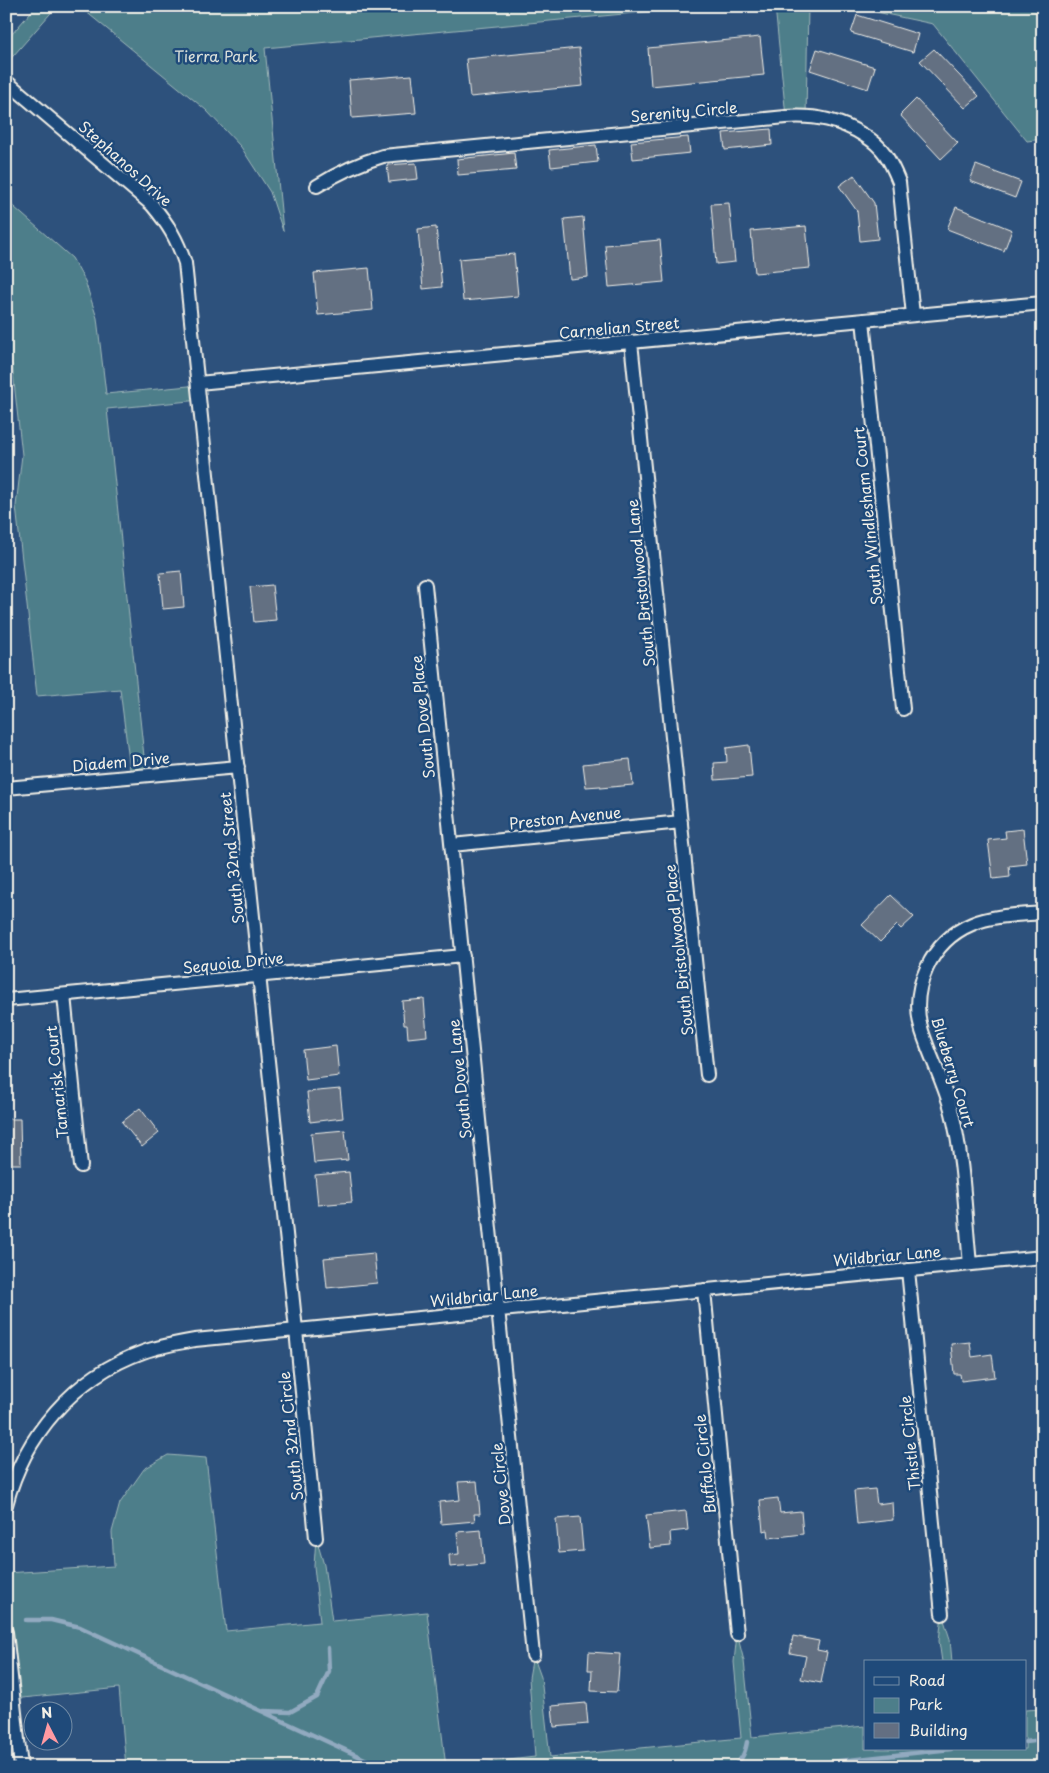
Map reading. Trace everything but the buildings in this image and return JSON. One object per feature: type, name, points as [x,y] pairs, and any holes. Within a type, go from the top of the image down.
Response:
[{"type":"street","name":"Stephanos Drive","points":[[6,81],[152,204],[165,219],[177,240],[185,263],[198,383]]},
{"type":"street","name":"Serenity Circle","points":[[317,186],[334,175],[361,162],[383,156],[792,117],[820,117],[837,121],[870,139],[884,152],[894,169],[899,182],[913,315]]},
{"type":"street","name":"Carnelian Street","points":[[198,383],[1043,303]]},
{"type":"street","name":"South Windlesham Court","points":[[863,320],[903,709]]},
{"type":"street","name":"South Bristolwood Lane","points":[[631,342],[681,822]]},
{"type":"street","name":"South 32nd Street","points":[[198,383],[296,1330]]},
{"type":"street","name":"South Dove Place","points":[[425,585],[452,845]]},
{"type":"street","name":"Diadem Drive","points":[[6,788],[238,766]]},
{"type":"street","name":"Preston Avenue","points":[[452,845],[681,822]]},
{"type":"street","name":"South Bristolwood Place","points":[[681,822],[707,1075]]},
{"type":"street","name":"South Dove Lane","points":[[452,845],[499,1310]]},
{"type":"street","name":"Blueberry Court","points":[[970,1264],[957,1134],[952,1110],[922,1030],[918,998],[922,979],[929,962],[940,946],[954,933],[989,918],[1043,913]]},
{"type":"street","name":"Sequoia Drive","points":[[6,1000],[463,956]]},
{"type":"street","name":"Tamarisk Court","points":[[64,995],[81,1166]]},
{"type":"street","name":"Wildbriar Lane","points":[[6,1505],[17,1472],[30,1446],[46,1422],[69,1397],[92,1378],[117,1363],[143,1352],[171,1344],[296,1330],[1043,1257]]},
{"type":"street","name":"Thistle Circle","points":[[908,1270],[942,1614]]},
{"type":"street","name":"Buffalo Circle","points":[[704,1290],[737,1634]]},
{"type":"street","name":"Dove Circle","points":[[499,1310],[533,1656]]},
{"type":"street","name":"South 32nd Circle","points":[[296,1330],[316,1538]]},
{"type":"street","points":[[6,1632],[21,1767]]},
{"type":"green space","points":[[36,6],[57,6],[6,64],[6,41]]},
{"type":"green space","name":"Tierra Park","points":[[79,6],[708,6],[265,48],[283,231],[270,192],[241,147],[206,110]]},
{"type":"green space","points":[[775,6],[808,6],[806,116],[786,117]]},
{"type":"green space","points":[[848,6],[1043,6],[1043,139],[1027,141],[933,24]]},
{"type":"green space","points":[[6,200],[72,258],[85,281],[97,318],[106,394],[199,385],[200,400],[107,409],[146,775],[131,777],[120,689],[37,696],[16,506],[22,455],[12,364],[6,358]]},
{"type":"green space","points":[[168,1455],[206,1458],[226,1631],[320,1622],[314,1566],[316,1538],[324,1565],[332,1621],[427,1612],[446,1767],[126,1767],[119,1688],[13,1699],[6,1632],[6,1573],[114,1566],[112,1532],[120,1503],[144,1469]]},
{"type":"green space","points":[[942,1614],[950,1639],[952,1660],[942,1660],[939,1641]]},
{"type":"green space","points":[[737,1634],[744,1661],[752,1737],[864,1726],[864,1750],[1026,1750],[1026,1710],[1043,1709],[1043,1767],[448,1767],[535,1757],[529,1678],[533,1655],[541,1677],[550,1757],[741,1738],[734,1662]]},
{"type":"waterway","points":[[26,1620],[51,1620],[80,1627],[382,1767]]},
{"type":"waterway","points":[[264,1711],[290,1712],[317,1697],[329,1671],[328,1648]]},
{"type":"waterway","points":[[1026,1742],[1043,1740]]},
{"type":"waterway","points":[[733,1767],[743,1756],[747,1742]]},
{"type":"waterway","points":[[784,1767],[942,1750]]},
{"type":"waterway","points":[[844,1761],[851,1767]]}]
